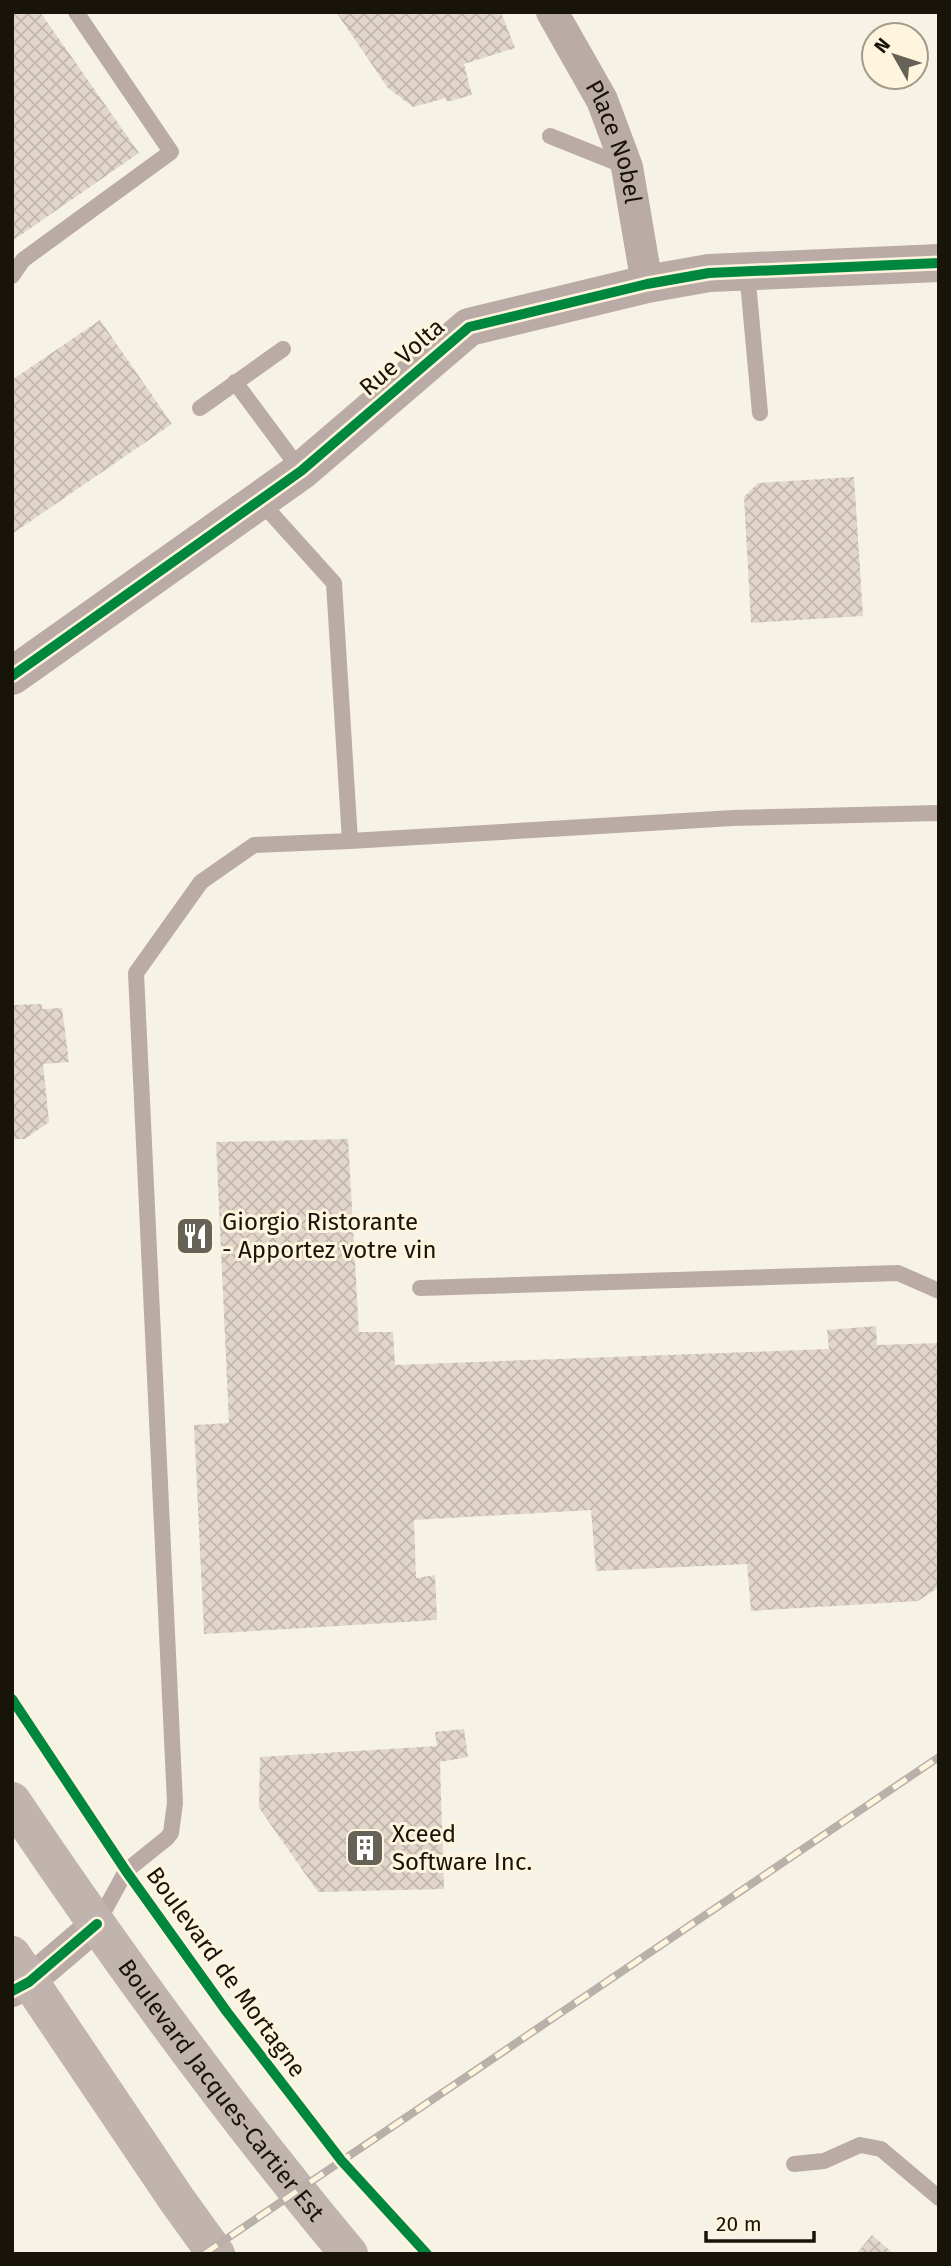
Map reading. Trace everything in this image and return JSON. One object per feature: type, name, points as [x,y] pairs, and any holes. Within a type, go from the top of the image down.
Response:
[{"type":"main road","points":[[12,1801],[97,1924]]},
{"type":"main road","name":"Boulevard Jacques-Cartier Est","points":[[97,1924],[213,2082],[349,2254]]},
{"type":"main road","points":[[18,1976],[216,2254]]},
{"type":"street","name":"Place Nobel","points":[[555,13],[602,100],[627,167],[647,284]]},
{"type":"street","name":"Rue Volta","points":[[12,676],[301,471],[469,327],[647,284],[709,273],[939,263]]},
{"type":"street","points":[[18,1976],[97,1924]]},
{"type":"lane","points":[[12,276],[23,260],[172,152],[76,12]]},
{"type":"lane","points":[[550,136],[627,167]]},
{"type":"lane","points":[[747,271],[760,413]]},
{"type":"lane","points":[[200,408],[283,349]]},
{"type":"lane","points":[[235,382],[301,471]]},
{"type":"lane","points":[[260,501],[334,583],[350,841]]},
{"type":"lane","points":[[97,1924],[126,1871],[162,1843],[174,1827],[136,973],[201,882],[254,845],[733,818],[939,813]]},
{"type":"lane","points":[[420,1288],[898,1273],[939,1291]]},
{"type":"lane","points":[[794,2164],[824,2161],[860,2145],[881,2149],[939,2198]]},
{"type":"building","points":[[12,12],[40,12],[139,153],[12,241]]},
{"type":"building","points":[[336,12],[501,12],[515,48],[464,64],[472,95],[447,102],[446,98],[413,107],[388,88]]},
{"type":"building","points":[[100,320],[172,424],[12,534],[12,380]]},
{"type":"building","points":[[854,477],[863,616],[751,623],[744,497],[758,483]]},
{"type":"building","points":[[42,1004],[42,1009],[62,1008],[69,1062],[43,1064],[49,1122],[25,1139],[12,1139],[12,1005]]},
{"type":"building","points":[[348,1139],[359,1332],[393,1332],[395,1365],[829,1349],[827,1330],[876,1326],[877,1345],[939,1343],[939,1587],[918,1601],[751,1611],[747,1564],[596,1571],[591,1510],[414,1520],[416,1578],[435,1575],[437,1620],[204,1634],[194,1425],[229,1423],[216,1142]]},
{"type":"building","name":"Xceed Software Inc.","points":[[464,1729],[468,1757],[440,1762],[444,1889],[318,1892],[259,1808],[260,1757],[437,1746],[435,1732]]},
{"type":"building","points":[[872,2235],[894,2254],[856,2254]]},
{"type":"railway","points":[[204,2254],[939,1757]]},
{"type":"cycle path","points":[[12,676],[301,471],[469,327],[647,284],[709,273],[939,263]]},
{"type":"cycle path","name":"Boulevard de Mortagne","points":[[12,1699],[126,1871],[227,2012],[341,2160],[427,2254]]},
{"type":"cycle path","points":[[12,1991],[29,1982],[97,1924]]},
{"type":"place","name":"Giorgio Ristorante - Apportez votre vin","points":[[195,1236]]},
{"type":"place","name":"Xceed Software Inc.","points":[[365,1848]]}]
